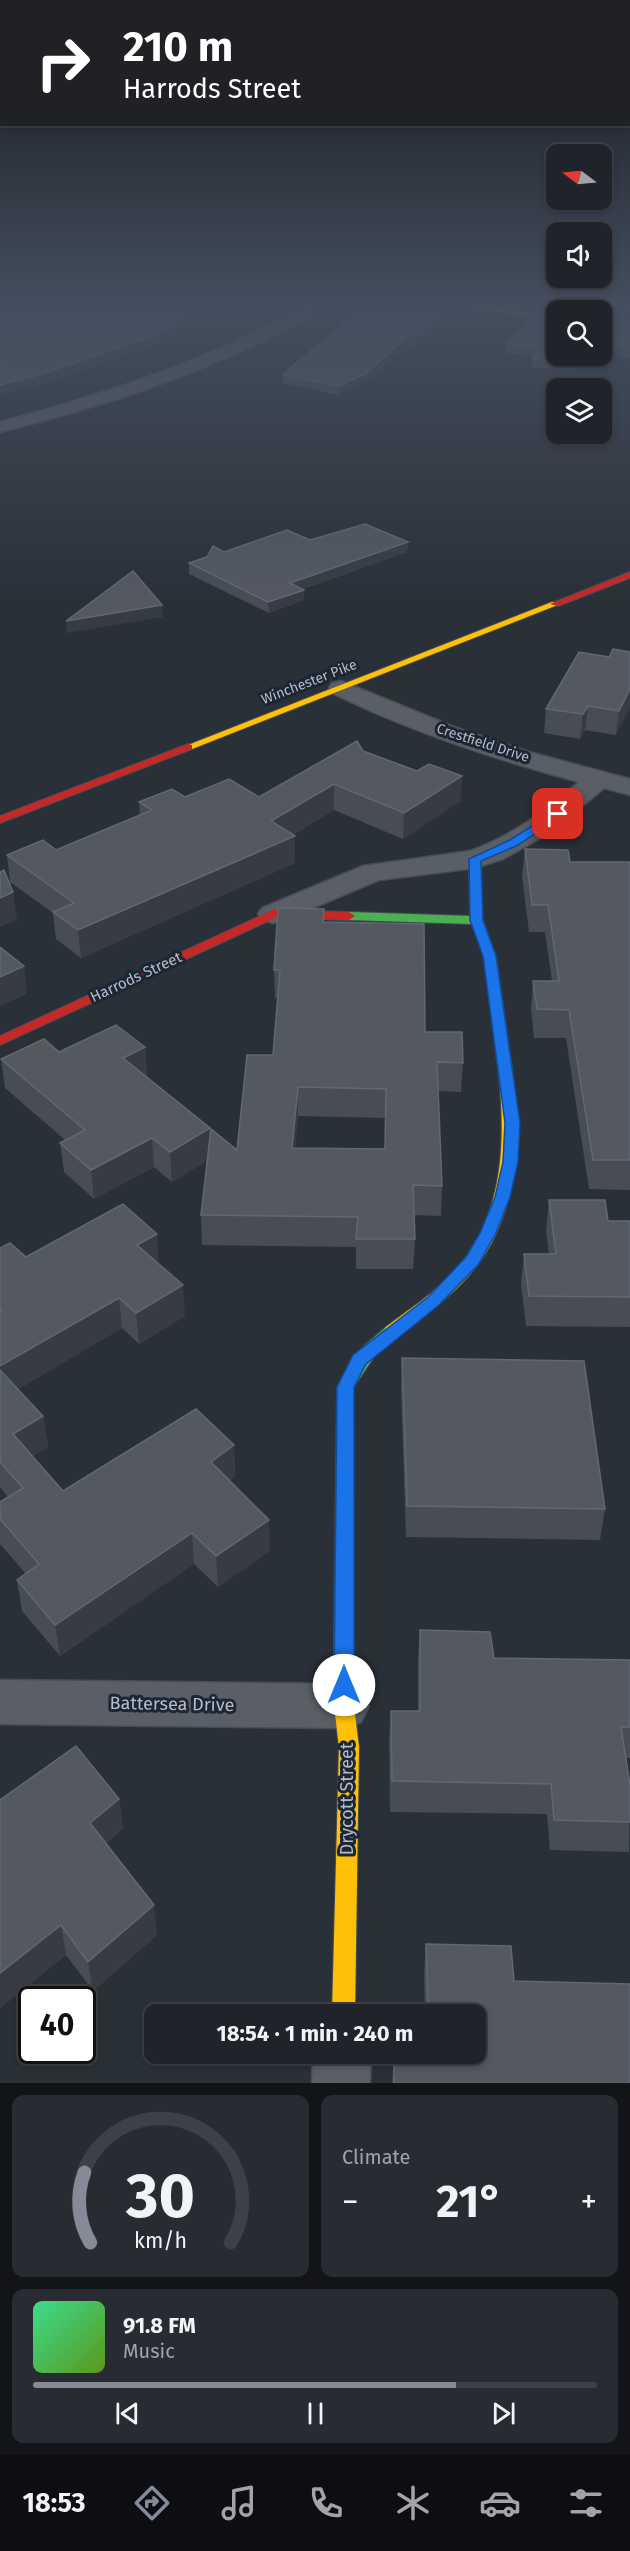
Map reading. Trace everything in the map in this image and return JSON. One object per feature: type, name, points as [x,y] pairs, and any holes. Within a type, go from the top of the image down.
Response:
[{"type":"street","points":[[0,427],[78,405]]},
{"type":"street","name":"Winchester Pike","points":[[0,820],[630,575]]},
{"type":"street","name":"Crestfield Drive","points":[[341,688],[397,715],[598,779],[630,787]]},
{"type":"street","name":"Harrods Street","points":[[0,1041],[273,914],[373,872],[475,859],[535,830],[558,814],[598,779]]},
{"type":"street","name":"Drycott Street","points":[[343,2004],[348,1748],[344,1706],[345,1387],[359,1360],[434,1301],[472,1261],[488,1233],[503,1197],[510,1162],[513,1123],[490,956],[477,920],[475,859]]},
{"type":"street","name":"Harrods Street","points":[[273,914],[477,920]]},
{"type":"street","name":"Battersea Drive","points":[[0,1702],[344,1706]]},
{"type":"street","points":[[341,2083],[342,2064]]},
{"type":"building","points":[[365,524],[408,542],[290,583],[304,590],[268,602],[189,563],[207,557],[213,546],[224,552],[287,530],[310,540]]},
{"type":"building","points":[[133,571],[162,605],[66,621]]},
{"type":"building","points":[[613,649],[630,652],[630,689],[619,711],[588,706],[583,714],[546,709],[579,652],[609,657]]},
{"type":"building","points":[[357,741],[363,751],[417,771],[429,764],[462,776],[404,813],[334,784],[271,821],[295,836],[78,930],[53,912],[74,903],[7,855],[43,840],[56,850],[152,810],[139,802],[172,789],[185,797],[229,779],[259,797]]},
{"type":"building","points":[[525,849],[568,850],[570,862],[630,862],[630,1160],[593,1160],[569,1010],[537,1009],[533,981],[559,981],[548,905],[532,905]]},
{"type":"building","points":[[4,870],[13,892],[0,898],[0,872]]},
{"type":"building","points":[[278,908],[324,909],[323,922],[424,924],[425,1032],[462,1032],[463,1063],[437,1062],[442,1186],[413,1185],[415,1239],[356,1239],[358,1217],[201,1215],[211,1129],[237,1150],[247,1055],[273,1055],[280,970],[274,970]],"holes":[[[298,1087],[386,1089],[385,1149],[292,1148]]]},
{"type":"building","points":[[0,947],[24,966],[0,977]]},
{"type":"building","points":[[116,1025],[145,1047],[123,1058],[210,1128],[170,1152],[152,1138],[91,1170],[60,1143],[85,1130],[1,1059],[44,1039],[59,1052]]},
{"type":"building","points":[[549,1200],[605,1200],[608,1221],[630,1221],[630,1297],[529,1296],[524,1254],[556,1254]]},
{"type":"building","points":[[123,1204],[157,1234],[137,1245],[183,1285],[136,1313],[119,1298],[0,1366],[0,1312],[2,1311],[0,1309],[0,1248],[10,1243],[26,1257]]},
{"type":"building","points":[[402,1358],[584,1361],[605,1509],[407,1506]]},
{"type":"building","points":[[0,1370],[43,1416],[13,1434],[63,1491],[196,1409],[234,1445],[211,1462],[269,1520],[216,1556],[192,1533],[55,1625],[17,1580],[39,1564],[0,1519],[0,1502],[23,1488],[0,1462]]},
{"type":"building","points":[[420,1630],[490,1632],[494,1658],[630,1660],[630,1727],[621,1727],[630,1785],[630,1822],[554,1820],[551,1784],[392,1781],[391,1711],[420,1711]]},
{"type":"building","points":[[76,1746],[119,1799],[90,1823],[154,1905],[88,1962],[61,1925],[0,1973],[0,1800]]},
{"type":"building","points":[[426,1944],[511,1946],[514,1981],[630,1984],[630,2083],[394,2083],[394,2064],[486,2064],[486,2004],[428,2004]]},
{"type":"traffic: fast","points":[[475,859],[476,918],[490,957],[506,1076]]},
{"type":"traffic: fast","points":[[349,916],[477,920]]},
{"type":"traffic: fast","points":[[344,1639],[345,1387],[370,1350],[392,1331]]},
{"type":"traffic: slow","points":[[188,747],[555,604]]},
{"type":"traffic: slow","points":[[392,1331],[457,1279],[475,1258],[489,1234],[499,1210],[509,1157],[510,1130],[506,1076]]},
{"type":"traffic: slow","points":[[343,2004],[349,1747],[344,1706],[344,1639]]},
{"type":"traffic: jam","points":[[555,604],[630,575]]},
{"type":"traffic: jam","points":[[0,820],[188,747]]},
{"type":"traffic: jam","points":[[0,1041],[273,914],[349,916]]},
{"type":"route","points":[[344,1685],[345,1387],[359,1360],[434,1301],[472,1261],[488,1233],[503,1197],[510,1162],[513,1123],[490,956],[477,920],[475,859],[514,843],[558,814]]}]
